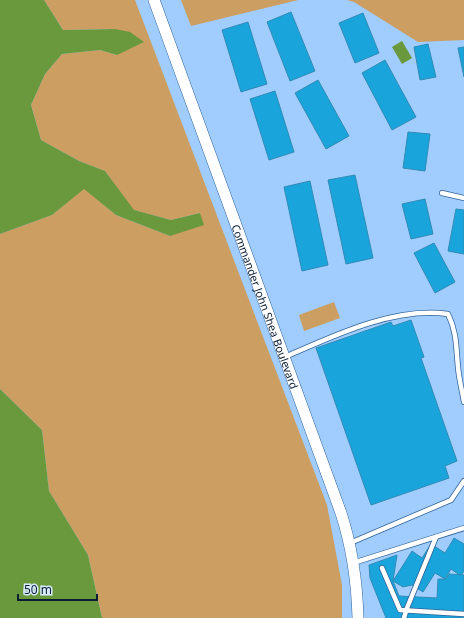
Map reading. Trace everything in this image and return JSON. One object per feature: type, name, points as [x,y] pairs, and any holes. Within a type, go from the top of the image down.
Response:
[{"type":"street","name":"Commander John Shea Boulevard","points":[[154,0],[336,498],[350,544],[358,618]]},
{"type":"lane","points":[[442,193],[464,198]]},
{"type":"lane","points":[[284,356],[319,342],[395,316],[434,312],[448,314],[453,324],[457,344],[458,367],[464,402]]},
{"type":"lane","points":[[350,544],[451,500],[464,481]]},
{"type":"lane","points":[[353,563],[464,528]]},
{"type":"lane","points":[[404,618],[436,537]]},
{"type":"lane","points":[[382,568],[400,610],[464,614]]},
{"type":"shaded area","points":[[0,0],[44,0],[63,30],[115,29],[130,32],[144,42],[117,55],[100,50],[62,54],[45,74],[31,105],[41,140],[79,161],[105,171],[134,210],[171,220],[200,213],[204,225],[170,236],[116,215],[84,189],[52,215],[0,234]]},
{"type":"shaded area","points":[[44,0],[135,0],[327,505],[342,585],[342,618],[102,618],[88,555],[49,491],[42,430],[0,389],[0,234],[52,215],[84,188],[116,215],[170,236],[200,213],[171,220],[133,210],[105,171],[79,161],[41,140],[31,105],[45,74],[62,54],[100,50],[117,55],[115,29],[63,30]]},
{"type":"shaded area","points":[[181,0],[298,0],[191,26]]},
{"type":"shaded area","points":[[347,0],[464,0],[464,40],[418,42],[354,2]]},
{"type":"shaded area","points":[[402,41],[412,58],[402,64],[392,47]]},
{"type":"shaded area","points":[[334,302],[340,318],[304,331],[299,315]]},
{"type":"shaded area","points":[[0,389],[42,430],[49,491],[88,555],[102,618],[0,618]]},
{"type":"building","points":[[291,12],[315,71],[290,81],[267,22]]},
{"type":"building","points":[[363,13],[379,53],[355,63],[339,23]]},
{"type":"building","points":[[248,22],[267,84],[241,92],[222,30]]},
{"type":"building","points":[[428,44],[436,77],[420,80],[414,47]]},
{"type":"building","points":[[464,47],[464,77],[458,48]]},
{"type":"building","points":[[385,60],[416,117],[392,130],[362,73]]},
{"type":"building","points":[[318,80],[349,136],[326,149],[295,93]]},
{"type":"building","points":[[275,91],[294,152],[269,160],[250,99]]},
{"type":"building","points":[[408,132],[430,134],[425,171],[403,168]]},
{"type":"building","points":[[355,175],[373,258],[346,264],[328,180]]},
{"type":"building","points":[[310,181],[328,265],[302,271],[284,187]]},
{"type":"building","points":[[425,199],[433,234],[411,239],[402,204]]},
{"type":"building","points":[[456,209],[464,210],[464,254],[448,251]]},
{"type":"building","points":[[434,243],[455,282],[435,293],[414,253]]},
{"type":"building","points":[[411,320],[424,357],[421,358],[457,461],[445,466],[449,478],[371,505],[316,348],[391,322],[393,326]]},
{"type":"building","points":[[454,538],[464,544],[464,571],[461,576],[451,569],[445,579],[435,573],[423,592],[412,585],[403,587],[393,581],[412,551],[422,558],[431,544],[445,553]]},
{"type":"building","points":[[397,555],[393,581],[399,596],[437,598],[438,579],[446,579],[449,574],[464,575],[464,618],[386,618],[370,578],[369,565]]}]
